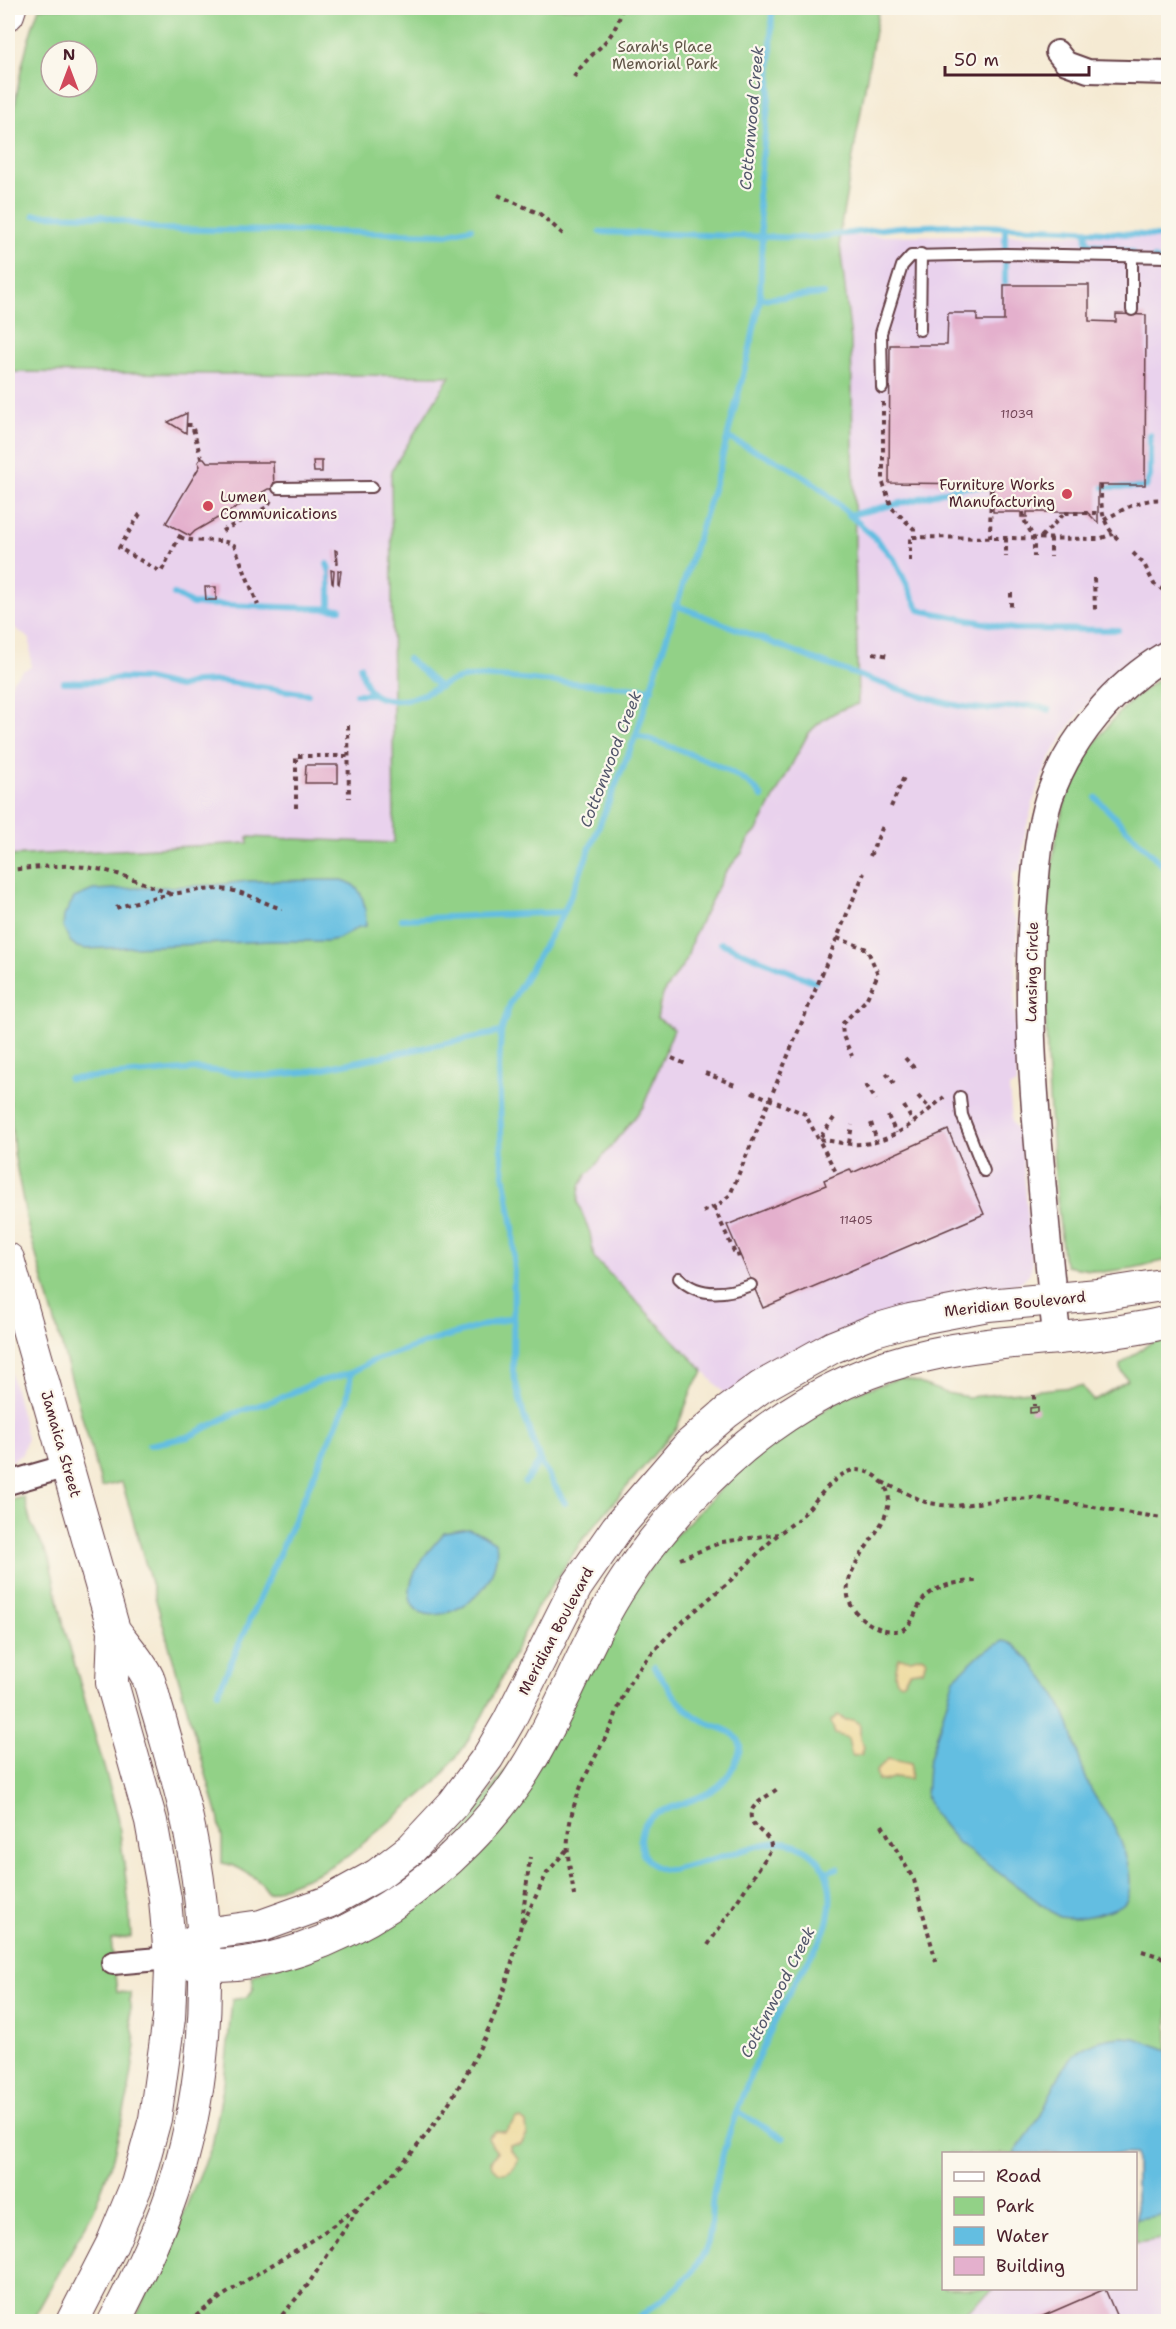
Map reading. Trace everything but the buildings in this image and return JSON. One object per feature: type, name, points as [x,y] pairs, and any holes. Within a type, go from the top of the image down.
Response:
[{"type":"main road","points":[[8,14],[10,8]]},
{"type":"main road","name":"Jamaica Street","points":[[8,1259],[114,1630],[147,1678],[170,1753],[195,1855],[202,1902],[204,1949]]},
{"type":"main road","name":"Meridian Boulevard","points":[[170,1958],[204,1949],[252,1928],[319,1906],[363,1884],[411,1849],[453,1804],[488,1757],[509,1721],[565,1607],[599,1551],[643,1495],[703,1432],[735,1406],[789,1369],[833,1347],[875,1330],[959,1309],[1104,1295],[1168,1284]]},
{"type":"main road","name":"Meridian Boulevard","points":[[204,1949],[240,1963],[278,1956],[341,1932],[403,1897],[435,1874],[466,1845],[498,1808],[529,1764],[605,1612],[633,1569],[725,1462],[768,1428],[826,1392],[896,1364],[928,1355],[975,1347],[1124,1331],[1168,1322]]},
{"type":"main road","name":"Jamaica Street","points":[[114,1630],[111,1683],[154,1834],[165,1899],[170,1958]]},
{"type":"main road","points":[[114,2322],[152,2244],[176,2182],[185,2146],[201,2056],[205,2001],[204,1949]]},
{"type":"main road","points":[[72,2322],[121,2226],[137,2184],[150,2137],[161,2086],[169,2018],[170,1958]]},
{"type":"street","points":[[1057,52],[1066,63],[1088,71],[1168,73]]},
{"type":"street","name":"Lansing Circle","points":[[1057,1338],[1035,1105],[1030,1026],[1032,928],[1042,828],[1049,799],[1060,772],[1091,723],[1124,685],[1168,654]]},
{"type":"street","points":[[8,1483],[67,1466]]},
{"type":"street","points":[[113,1963],[170,1958]]},
{"type":"lane","points":[[920,330],[921,254]]},
{"type":"lane","points":[[883,393],[880,333],[904,261],[912,256],[921,254],[1168,257]]},
{"type":"lane","points":[[1132,256],[1132,310]]},
{"type":"lane","points":[[278,488],[372,487]]},
{"type":"lane","points":[[960,1097],[962,1115],[984,1171]]},
{"type":"lane","points":[[679,1278],[691,1288],[709,1292],[730,1291],[751,1285]]},
{"type":"path","points":[[574,77],[581,66],[611,37],[622,8]]},
{"type":"path","points":[[498,195],[540,214],[563,234]]},
{"type":"path","points":[[883,393],[883,483],[892,508],[914,529],[914,537]]},
{"type":"path","points":[[187,425],[192,425],[201,458]]},
{"type":"path","points":[[990,538],[991,484]]},
{"type":"path","points":[[1101,485],[1101,513],[1119,540]]},
{"type":"path","points":[[222,531],[267,507],[278,488]]},
{"type":"path","points":[[1104,519],[1134,504],[1151,500],[1168,500]]},
{"type":"path","points":[[1023,512],[1024,520],[1034,538],[1034,557]]},
{"type":"path","points":[[1040,538],[1066,513],[1101,513]]},
{"type":"path","points":[[140,514],[117,548],[161,572],[181,535],[193,542],[216,539],[234,545],[258,605]]},
{"type":"path","points":[[910,561],[910,537],[1099,539],[1113,534]]},
{"type":"path","points":[[1006,538],[1006,557]]},
{"type":"path","points":[[1051,538],[1051,557]]},
{"type":"path","points":[[1133,553],[1143,564],[1154,584],[1168,593]]},
{"type":"path","points":[[1094,578],[1095,610]]},
{"type":"path","points":[[1011,593],[1011,609]]},
{"type":"path","points":[[873,653],[889,656]]},
{"type":"path","points":[[348,725],[348,798]]},
{"type":"path","points":[[296,808],[296,756],[348,756]]},
{"type":"path","points":[[309,756],[309,765]]},
{"type":"path","points":[[891,807],[904,777]]},
{"type":"path","points":[[870,856],[883,826]]},
{"type":"path","points":[[8,870],[91,867],[109,871],[174,895]]},
{"type":"path","points":[[703,1212],[730,1196],[864,873]]},
{"type":"path","points":[[116,908],[174,895],[224,889],[282,909]]},
{"type":"path","points":[[837,938],[867,949],[878,974],[866,1000],[842,1024],[843,1036],[852,1056]]},
{"type":"path","points":[[672,1058],[688,1065]]},
{"type":"path","points":[[904,1058],[917,1071]]},
{"type":"path","points":[[886,1072],[897,1087]]},
{"type":"path","points":[[705,1073],[735,1085]]},
{"type":"path","points":[[866,1085],[876,1100]]},
{"type":"path","points":[[752,1092],[803,1113],[837,1174]]},
{"type":"path","points":[[918,1096],[930,1109]]},
{"type":"path","points":[[819,1139],[862,1144],[877,1141],[896,1133],[944,1098]]},
{"type":"path","points":[[904,1106],[913,1122]]},
{"type":"path","points":[[888,1116],[896,1133]]},
{"type":"path","points":[[819,1139],[834,1118]]},
{"type":"path","points":[[871,1124],[877,1141]]},
{"type":"path","points":[[849,1143],[852,1125]]},
{"type":"path","points":[[714,1207],[736,1256],[740,1255]]},
{"type":"path","points":[[1034,1395],[1034,1406]]},
{"type":"path","points":[[574,1896],[568,1847],[571,1816],[581,1782],[608,1732],[624,1693],[640,1667],[678,1624],[801,1517],[828,1487],[846,1472],[862,1471],[874,1475],[882,1482],[925,1502],[941,1505],[956,1506],[1006,1499],[1038,1498],[1168,1519]]},
{"type":"path","points":[[882,1482],[888,1495],[887,1509],[855,1566],[847,1586],[848,1599],[858,1615],[879,1628],[902,1630],[911,1622],[922,1602],[932,1592],[955,1584],[980,1581]]},
{"type":"path","points":[[680,1559],[722,1542],[779,1534]]},
{"type":"path","points":[[708,1945],[771,1850],[770,1839],[754,1824],[751,1814],[760,1801],[779,1787]]},
{"type":"path","points":[[882,1825],[914,1880],[937,1965]]},
{"type":"path","points":[[521,1926],[547,1873],[568,1847]]},
{"type":"path","points":[[189,2322],[232,2288],[309,2243],[361,2204],[412,2152],[440,2116],[463,2080],[501,1997],[521,1926],[530,1857]]},
{"type":"path","points":[[1142,1951],[1168,1959]]},
{"type":"path","points":[[276,2322],[307,2286],[361,2204]]},
{"type":"shaded area","points":[[39,8],[74,39],[39,39],[39,99],[99,99],[99,62],[450,376],[391,471],[394,844],[248,837],[248,843],[8,856],[8,693],[13,680],[22,671],[31,667],[30,639],[16,629],[8,616],[9,158],[14,99]]},
{"type":"shaded area","points":[[1168,234],[1168,638],[1116,674],[1093,697],[1066,731],[1049,760],[1036,792],[1025,833],[1021,869],[1013,874],[1011,912],[1017,921],[1015,1011],[1017,1083],[1009,1088],[1012,1122],[1021,1137],[1032,1266],[1029,1274],[1021,1282],[1011,1286],[1002,1286],[998,1292],[727,1397],[594,1258],[578,1203],[578,1194],[584,1178],[592,1171],[657,1018],[665,990],[686,961],[693,937],[726,871],[756,832],[808,734],[830,715],[858,704],[851,340],[839,236]]},
{"type":"shaded area","points":[[8,1361],[27,1438],[22,1454],[8,1464]]},
{"type":"shaded area","points":[[1168,2238],[1168,2321],[954,2322],[993,2290],[1137,2290],[1137,2243]]},
{"type":"green space","name":"Sarah's Place Memorial Park","points":[[39,8],[879,8],[839,236],[851,340],[858,704],[831,715],[808,734],[756,832],[726,871],[693,937],[686,961],[665,990],[660,1003],[657,1018],[674,1029],[643,1107],[587,1174],[580,1186],[578,1203],[590,1233],[594,1258],[704,1371],[694,1385],[677,1427],[583,1539],[537,1608],[483,1715],[464,1747],[437,1782],[348,1856],[318,1873],[268,1893],[261,1883],[248,1874],[234,1866],[222,1863],[222,1838],[218,1816],[122,1482],[102,1487],[28,1227],[14,1154],[8,1082],[8,856],[248,843],[248,837],[394,843],[391,471],[450,376],[8,372],[10,150],[22,64]]},
{"type":"green space","points":[[1168,673],[1168,1260],[1102,1272],[1066,1266],[1063,1257],[1051,1128],[1047,1042],[1046,956],[1052,866],[1060,819],[1070,789],[1088,754],[1098,738],[1123,709]]},
{"type":"green space","points":[[1168,1335],[1168,2238],[1137,2243],[1137,2152],[942,2152],[942,2290],[993,2290],[954,2321],[133,2322],[166,2253],[212,2146],[224,2083],[232,2000],[247,1997],[254,1989],[252,1976],[404,1911],[663,1548],[761,1448],[849,1395],[900,1378],[946,1393],[968,1397],[1082,1386],[1093,1401],[1128,1380],[1120,1369],[1120,1365],[1149,1344]]},
{"type":"green space","points":[[24,1497],[31,1523],[49,1558],[64,1627],[118,1816],[131,1937],[111,1940],[117,1992],[130,1993],[130,2015],[136,2046],[128,2095],[113,2158],[93,2212],[32,2321],[8,2322],[8,1501]]},
{"type":"sand","points":[[921,1656],[926,1659],[923,1670],[910,1672],[902,1683],[897,1681],[895,1675],[898,1658],[911,1659]]},
{"type":"sand","points":[[838,1715],[845,1720],[854,1720],[860,1724],[860,1739],[864,1747],[861,1755],[853,1756],[848,1738],[835,1734],[831,1721]]},
{"type":"sand","points":[[888,1759],[911,1764],[910,1779],[895,1777],[884,1781],[878,1780],[876,1771]]},
{"type":"sand","points":[[516,2119],[521,2119],[526,2123],[527,2134],[521,2144],[510,2145],[510,2150],[518,2158],[514,2167],[500,2173],[492,2167],[491,2161],[497,2152],[488,2137],[496,2131],[505,2132]]},
{"type":"water","points":[[342,880],[359,892],[364,904],[366,926],[359,927],[338,939],[327,941],[271,941],[86,949],[77,947],[70,941],[63,926],[64,916],[74,898],[93,890],[214,885],[248,881]]},
{"type":"water","points":[[468,1529],[496,1543],[493,1570],[484,1587],[470,1601],[454,1610],[438,1614],[424,1613],[414,1607],[410,1594],[414,1574],[428,1552],[444,1533]]},
{"type":"water","points":[[1003,1641],[1014,1645],[1022,1653],[1057,1697],[1066,1715],[1089,1785],[1117,1832],[1128,1864],[1130,1886],[1124,1903],[1117,1908],[1082,1918],[1059,1917],[958,1843],[933,1813],[926,1796],[928,1765],[954,1678],[979,1655]]},
{"type":"water","points":[[1135,2038],[1168,2050],[1168,2214],[1137,2219],[1137,2152],[1015,2152],[1040,2117],[1056,2082],[1070,2059],[1090,2044],[1105,2040]]},
{"type":"waterway","name":"Cottonwood Creek","points":[[565,1503],[540,1461],[524,1416],[513,1371],[514,1253],[513,1227],[502,1162],[499,1067],[501,1032],[510,1004],[564,912],[636,735],[719,470],[760,299],[762,237],[758,196],[770,89],[772,8]]},
{"type":"waterway","points":[[34,215],[101,216],[158,229],[447,234],[471,228]]},
{"type":"waterway","points":[[600,232],[810,238],[898,227],[951,225],[1065,229],[1168,237]]},
{"type":"waterway","points":[[1005,227],[1005,285]]},
{"type":"waterway","points":[[1086,230],[1087,243],[1132,252]]},
{"type":"waterway","points":[[1154,258],[1168,267]]},
{"type":"waterway","points":[[760,299],[824,294]]},
{"type":"waterway","points":[[1104,487],[1146,487],[1150,476],[1150,435]]},
{"type":"waterway","points":[[728,438],[786,465],[818,486],[874,537],[894,559],[919,610],[1014,629],[1118,630]]},
{"type":"waterway","points":[[849,515],[960,487],[987,487]]},
{"type":"waterway","points":[[327,564],[330,572],[330,608]]},
{"type":"waterway","points":[[174,594],[192,604],[340,609]]},
{"type":"waterway","points":[[675,605],[843,670],[946,703],[981,709],[1034,706],[1049,710]]},
{"type":"waterway","points":[[408,659],[440,687]]},
{"type":"waterway","points":[[360,666],[365,683],[371,692],[386,699],[398,700],[419,696],[458,679],[469,677],[652,689]]},
{"type":"waterway","points":[[64,682],[105,681],[119,678],[146,679],[179,687],[196,682],[220,681],[308,694]]},
{"type":"waterway","points":[[356,694],[373,694]]},
{"type":"waterway","points":[[636,735],[723,768],[753,787],[762,797]]},
{"type":"waterway","points":[[1096,798],[1168,871]]},
{"type":"waterway","points":[[402,919],[564,912]]},
{"type":"waterway","points":[[721,943],[815,982]]},
{"type":"waterway","points":[[69,1079],[197,1069],[265,1076],[305,1072],[501,1032]]},
{"type":"waterway","points":[[149,1445],[188,1437],[235,1413],[275,1400],[317,1382],[351,1373],[372,1361],[513,1317]]},
{"type":"waterway","points":[[218,1692],[347,1400],[351,1373]]},
{"type":"waterway","points":[[525,1482],[540,1461]]},
{"type":"waterway","name":"Cottonwood Creek","points":[[634,2322],[670,2294],[694,2269],[705,2251],[710,2234],[714,2190],[736,2112],[780,2011],[821,1937],[828,1919],[830,1902],[829,1885],[820,1862],[807,1850],[790,1843],[764,1844],[671,1870],[661,1869],[647,1859],[640,1843],[644,1826],[650,1818],[714,1789],[728,1776],[740,1748],[738,1740],[730,1732],[703,1721],[688,1710],[654,1667]]},
{"type":"waterway","points":[[826,1872],[838,1868]]},
{"type":"waterway","points":[[738,2112],[783,2138]]},
{"type":"place","name":"Furniture Works Manufacturing","points":[[1067,494]]},
{"type":"place","name":"Lumen Communications","points":[[208,506]]}]
